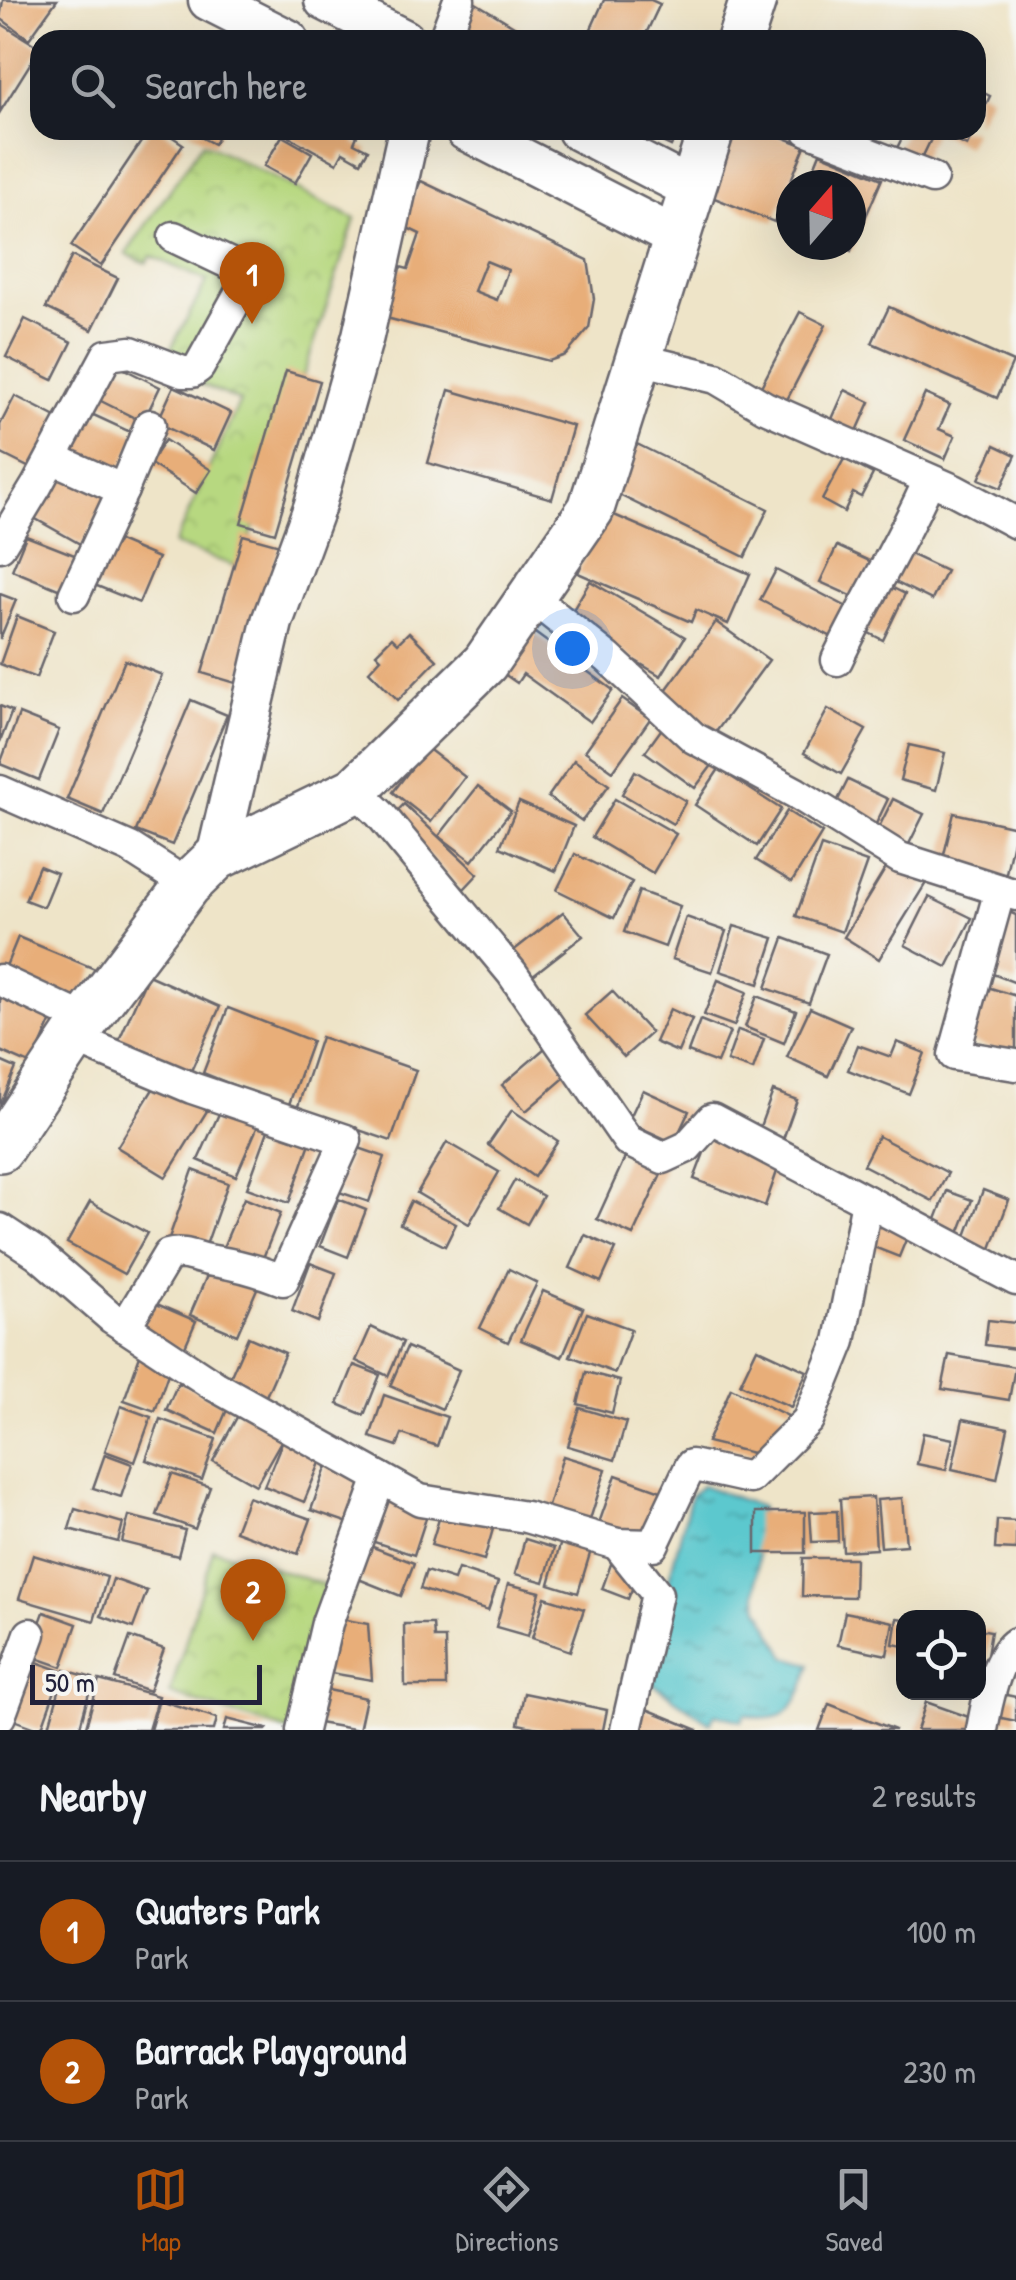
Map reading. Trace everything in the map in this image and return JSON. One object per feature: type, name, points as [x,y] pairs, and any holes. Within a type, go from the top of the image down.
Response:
[{"type":"main road","points":[[744,30],[754,0]]},
{"type":"main road","points":[[0,1149],[80,1029],[203,871],[355,790],[486,663],[591,509],[709,140]]},
{"type":"street","points":[[209,0],[268,30]]},
{"type":"street","points":[[325,0],[384,30]]},
{"type":"street","points":[[448,30],[459,0]]},
{"type":"street","points":[[0,791],[130,848],[203,871],[272,622],[314,508],[363,336],[407,140]]},
{"type":"street","points":[[486,140],[678,238]]},
{"type":"street","points":[[597,140],[692,190]]},
{"type":"street","points":[[834,140],[932,178]]},
{"type":"street","points":[[0,546],[107,354],[131,352],[183,372],[192,372],[199,366],[244,286],[244,276],[238,268],[174,237]]},
{"type":"street","points":[[639,359],[716,378],[765,406],[1016,523]]},
{"type":"street","points":[[74,596],[150,426]]},
{"type":"street","points":[[52,458],[123,490]]},
{"type":"street","points":[[837,660],[867,598],[903,539],[929,480]]},
{"type":"street","points":[[531,597],[608,658],[694,738],[796,793],[900,858],[1008,892],[954,1055],[1016,1065]]},
{"type":"street","points":[[355,790],[380,814],[512,972],[628,1141],[663,1158],[687,1147],[712,1118],[1016,1280]]},
{"type":"street","points":[[0,980],[80,1029],[192,1088],[346,1140],[283,1280],[238,1264],[176,1252],[168,1255],[125,1327]]},
{"type":"street","points":[[0,1229],[38,1254],[125,1327],[215,1386],[420,1500],[526,1517],[617,1544],[653,1545],[691,1465],[750,1478],[808,1420],[840,1341],[867,1201]]},
{"type":"street","points":[[302,1730],[328,1623],[380,1478]]},
{"type":"street","points":[[617,1544],[657,1594],[626,1730]]},
{"type":"street","points":[[0,1716],[30,1634]]},
{"type":"street","points":[[982,1730],[986,1704],[1006,1649],[1016,1643]]},
{"type":"green space","points":[[203,142],[355,219],[240,568],[174,544],[240,401],[161,367],[207,281],[151,256],[146,263],[126,254]]},
{"type":"green space","points":[[213,1549],[335,1588],[295,1730],[170,1694]]},
{"type":"water","points":[[702,1485],[761,1507],[756,1592],[759,1608],[786,1657],[811,1664],[791,1708],[773,1718],[745,1714],[742,1721],[715,1714],[710,1723],[643,1677],[691,1495]]},
{"type":"building","points":[[3,0],[57,0],[35,30],[30,30],[29,39],[0,18]]},
{"type":"building","points":[[471,0],[520,30],[460,30]]},
{"type":"building","points":[[604,0],[651,0],[660,4],[648,30],[590,30]]},
{"type":"building","points":[[0,23],[30,42],[30,64],[0,112]]},
{"type":"building","points":[[142,140],[177,140],[183,144],[101,266],[71,246]]},
{"type":"building","points":[[280,140],[289,140],[312,153],[295,183],[264,166]]},
{"type":"building","points":[[295,140],[355,140],[354,143],[368,150],[361,162],[343,152],[337,163]]},
{"type":"building","points":[[724,140],[790,140],[805,146],[795,170],[776,170],[774,222],[702,193]]},
{"type":"building","points":[[901,140],[931,140],[921,160],[897,148]]},
{"type":"building","points":[[820,153],[861,170],[813,170]]},
{"type":"building","points":[[866,172],[882,179],[866,216]]},
{"type":"building","points":[[421,181],[588,260],[594,299],[589,328],[566,355],[549,361],[379,316],[393,265],[408,269],[420,234],[399,224]],"holes":[[[486,261],[508,270],[497,300],[474,291]]]},
{"type":"building","points":[[72,256],[118,278],[92,330],[46,308]]},
{"type":"building","points":[[889,307],[1013,362],[997,398],[872,343]]},
{"type":"building","points":[[800,312],[826,325],[780,413],[754,400]]},
{"type":"building","points":[[25,319],[72,342],[53,380],[6,357]]},
{"type":"building","points":[[114,364],[160,387],[143,422],[97,399]]},
{"type":"building","points":[[286,371],[320,381],[275,533],[241,523]]},
{"type":"building","points":[[174,386],[231,413],[214,450],[157,423]]},
{"type":"building","points":[[449,390],[573,426],[552,499],[428,463]]},
{"type":"building","points":[[845,390],[870,402],[853,440],[828,428]]},
{"type":"building","points":[[925,394],[950,405],[939,429],[955,436],[945,459],[904,440]]},
{"type":"building","points":[[15,396],[60,419],[34,470],[0,453],[0,425]]},
{"type":"building","points":[[87,412],[137,435],[118,473],[69,449]]},
{"type":"building","points":[[165,440],[211,470],[196,493],[149,463]]},
{"type":"building","points":[[637,444],[768,509],[745,557],[613,492]]},
{"type":"building","points":[[995,445],[1016,455],[1001,488],[979,479]]},
{"type":"building","points":[[844,459],[873,474],[861,497],[853,493],[844,512],[822,500]]},
{"type":"building","points":[[62,468],[110,495],[82,545],[34,518]]},
{"type":"building","points":[[605,511],[750,574],[728,624],[696,610],[691,622],[578,573]]},
{"type":"building","points":[[243,535],[280,545],[239,684],[202,673]]},
{"type":"building","points":[[26,536],[77,556],[63,591],[12,570]]},
{"type":"building","points":[[111,538],[158,558],[139,603],[92,584]]},
{"type":"building","points":[[837,546],[874,563],[858,599],[820,582]]},
{"type":"building","points":[[899,549],[946,571],[932,600],[885,577]]},
{"type":"building","points":[[776,570],[847,607],[832,637],[760,600]]},
{"type":"building","points":[[590,581],[685,637],[661,676],[567,620]]},
{"type":"building","points":[[883,583],[905,594],[883,640],[861,629]]},
{"type":"building","points":[[0,594],[16,600],[0,639]]},
{"type":"building","points":[[17,616],[54,631],[36,678],[0,664]]},
{"type":"building","points":[[716,622],[769,660],[710,740],[658,701]]},
{"type":"building","points":[[524,625],[613,690],[590,722],[523,674],[517,683],[494,667]]},
{"type":"building","points":[[409,632],[437,660],[398,700],[369,671],[381,658],[376,653],[392,637],[398,643]]},
{"type":"building","points":[[125,660],[162,675],[103,814],[67,799]]},
{"type":"building","points":[[622,699],[650,719],[613,771],[585,751]]},
{"type":"building","points":[[191,700],[227,715],[172,845],[136,831]]},
{"type":"building","points":[[0,706],[12,711],[0,742]]},
{"type":"building","points":[[828,709],[866,730],[841,774],[804,753]]},
{"type":"building","points":[[19,714],[59,730],[39,780],[0,764]]},
{"type":"building","points":[[663,727],[713,764],[695,788],[645,752]]},
{"type":"building","points":[[909,745],[945,753],[936,790],[900,780]]},
{"type":"building","points":[[427,748],[465,777],[431,822],[393,792]]},
{"type":"building","points":[[574,760],[609,785],[582,821],[548,797]]},
{"type":"building","points":[[719,769],[781,809],[757,846],[695,805]]},
{"type":"building","points":[[635,771],[686,801],[673,824],[622,794]]},
{"type":"building","points":[[848,780],[888,799],[872,832],[832,812]]},
{"type":"building","points":[[478,786],[511,811],[472,861],[439,836]]},
{"type":"building","points":[[615,799],[676,834],[653,873],[592,837]]},
{"type":"building","points":[[893,799],[924,814],[907,848],[876,833]]},
{"type":"building","points":[[519,802],[574,826],[556,871],[500,847]]},
{"type":"building","points":[[404,804],[478,874],[464,889],[390,819]]},
{"type":"building","points":[[787,811],[822,833],[792,882],[756,860]]},
{"type":"building","points":[[954,813],[1016,827],[1004,882],[941,867]]},
{"type":"building","points":[[821,846],[867,862],[842,932],[796,916]]},
{"type":"building","points":[[575,854],[632,882],[614,918],[557,890]]},
{"type":"building","points":[[890,861],[926,883],[879,959],[844,937]]},
{"type":"building","points":[[39,866],[57,873],[43,907],[25,900]]},
{"type":"building","points":[[639,891],[680,906],[665,947],[624,932]]},
{"type":"building","points":[[929,897],[972,918],[947,967],[905,945]]},
{"type":"building","points":[[1007,911],[1016,915],[1016,983],[985,971]]},
{"type":"building","points":[[563,912],[583,936],[528,979],[508,955]]},
{"type":"building","points":[[686,917],[726,931],[712,972],[672,959]]},
{"type":"building","points":[[734,926],[774,938],[759,984],[720,971]]},
{"type":"building","points":[[18,937],[95,969],[78,1008],[2,976]]},
{"type":"building","points":[[784,938],[827,954],[809,1003],[766,988]]},
{"type":"building","points":[[148,975],[220,1007],[190,1073],[118,1042]]},
{"type":"building","points":[[718,980],[747,992],[734,1026],[704,1015]]},
{"type":"building","points":[[975,983],[1016,996],[1016,1056],[960,1038]]},
{"type":"building","points":[[0,988],[55,1013],[32,1065],[0,1051]]},
{"type":"building","points":[[612,991],[651,1033],[624,1057],[585,1015]]},
{"type":"building","points":[[757,996],[796,1011],[784,1043],[745,1027]]},
{"type":"building","points":[[228,1008],[312,1041],[288,1107],[203,1073]]},
{"type":"building","points":[[810,1008],[851,1026],[828,1076],[787,1057]]},
{"type":"building","points":[[670,1009],[692,1019],[678,1052],[655,1042]]},
{"type":"building","points":[[700,1020],[730,1032],[717,1063],[688,1052]]},
{"type":"building","points":[[738,1030],[764,1039],[753,1070],[727,1061]]},
{"type":"building","points":[[321,1037],[416,1070],[391,1141],[297,1109]]},
{"type":"building","points":[[897,1042],[925,1053],[909,1094],[848,1070],[858,1045],[891,1057]]},
{"type":"building","points":[[545,1048],[569,1074],[526,1111],[502,1085]]},
{"type":"building","points":[[0,1061],[16,1068],[0,1106]]},
{"type":"building","points":[[158,1081],[207,1111],[166,1177],[117,1147]]},
{"type":"building","points":[[643,1090],[689,1111],[674,1143],[628,1122]]},
{"type":"building","points":[[773,1091],[797,1100],[782,1142],[758,1132]]},
{"type":"building","points":[[223,1105],[260,1121],[236,1176],[198,1160]]},
{"type":"building","points":[[512,1110],[558,1141],[534,1177],[488,1145]]},
{"type":"building","points":[[270,1125],[311,1140],[289,1203],[247,1188]]},
{"type":"building","points":[[878,1136],[948,1173],[933,1201],[863,1165]]},
{"type":"building","points":[[710,1137],[780,1163],[765,1206],[694,1179]]},
{"type":"building","points":[[447,1142],[499,1172],[469,1224],[417,1193]]},
{"type":"building","points":[[353,1146],[385,1157],[369,1202],[336,1191]]},
{"type":"building","points":[[628,1151],[664,1168],[633,1235],[597,1219]]},
{"type":"building","points":[[193,1170],[228,1183],[204,1251],[169,1238]]},
{"type":"building","points":[[515,1180],[543,1196],[527,1224],[499,1208]]},
{"type":"building","points":[[983,1190],[1009,1200],[989,1254],[963,1244]]},
{"type":"building","points":[[947,1191],[972,1200],[958,1236],[933,1227]]},
{"type":"building","points":[[244,1198],[281,1213],[259,1268],[221,1252]]},
{"type":"building","points":[[338,1199],[366,1210],[348,1257],[320,1246]]},
{"type":"building","points":[[411,1201],[456,1224],[445,1246],[400,1224]]},
{"type":"building","points":[[90,1202],[147,1233],[124,1274],[67,1243]]},
{"type":"building","points":[[872,1215],[910,1230],[899,1257],[861,1242]]},
{"type":"building","points":[[585,1235],[616,1249],[601,1282],[570,1268]]},
{"type":"building","points":[[310,1263],[336,1273],[318,1322],[292,1311]]},
{"type":"building","points":[[212,1264],[259,1284],[237,1335],[190,1315]]},
{"type":"building","points":[[509,1269],[537,1283],[508,1342],[480,1328]]},
{"type":"building","points":[[543,1291],[583,1308],[562,1357],[521,1340]]},
{"type":"building","points":[[152,1302],[196,1321],[183,1351],[139,1331]]},
{"type":"building","points":[[587,1313],[631,1329],[615,1373],[570,1356]]},
{"type":"building","points":[[988,1320],[1016,1323],[1016,1349],[985,1345]]},
{"type":"building","points":[[371,1327],[403,1342],[388,1376],[356,1361]]},
{"type":"building","points":[[248,1337],[285,1353],[266,1396],[229,1380]]},
{"type":"building","points":[[407,1347],[459,1370],[442,1409],[390,1386]]},
{"type":"building","points":[[757,1348],[807,1371],[791,1407],[740,1384]]},
{"type":"building","points":[[140,1355],[171,1365],[155,1411],[124,1400]]},
{"type":"building","points":[[949,1355],[1015,1367],[1009,1400],[942,1389]]},
{"type":"building","points":[[354,1365],[380,1375],[364,1415],[338,1404]]},
{"type":"building","points":[[586,1372],[620,1381],[612,1413],[578,1404]]},
{"type":"building","points":[[178,1383],[229,1405],[217,1433],[166,1410]]},
{"type":"building","points":[[731,1388],[788,1416],[765,1456],[707,1442]]},
{"type":"building","points":[[384,1395],[447,1417],[437,1446],[402,1434],[397,1446],[370,1437]]},
{"type":"building","points":[[121,1406],[151,1417],[135,1462],[105,1451]]},
{"type":"building","points":[[580,1408],[626,1422],[615,1460],[568,1446]]},
{"type":"building","points":[[241,1410],[285,1434],[256,1485],[213,1461]]},
{"type":"building","points":[[160,1419],[216,1439],[202,1480],[146,1460]]},
{"type":"building","points":[[963,1419],[1008,1428],[997,1479],[952,1469]]},
{"type":"building","points":[[923,1433],[953,1439],[946,1470],[917,1464]]},
{"type":"building","points":[[284,1437],[324,1453],[304,1502],[264,1486]]},
{"type":"building","points":[[105,1454],[132,1464],[121,1497],[93,1488]]},
{"type":"building","points":[[563,1456],[606,1469],[588,1526],[546,1513]]},
{"type":"building","points":[[327,1465],[376,1482],[360,1527],[311,1510]]},
{"type":"building","points":[[172,1474],[210,1487],[195,1529],[157,1515]]},
{"type":"building","points":[[616,1475],[661,1491],[644,1542],[598,1526]]},
{"type":"building","points":[[380,1492],[429,1509],[414,1555],[365,1539]]},
{"type":"building","points":[[248,1497],[311,1519],[298,1554],[235,1531]]},
{"type":"building","points":[[873,1497],[876,1549],[843,1551],[840,1499]]},
{"type":"building","points":[[902,1498],[906,1545],[881,1547],[877,1500]]},
{"type":"building","points":[[443,1506],[495,1522],[484,1560],[431,1545]]},
{"type":"building","points":[[75,1509],[123,1523],[118,1542],[69,1529]]},
{"type":"building","points":[[837,1511],[838,1541],[812,1542],[810,1512]]},
{"type":"building","points":[[756,1512],[805,1512],[805,1553],[756,1553]]},
{"type":"building","points":[[129,1516],[185,1530],[178,1556],[122,1542]]},
{"type":"building","points":[[997,1520],[1016,1521],[1016,1550],[995,1549]]},
{"type":"building","points":[[562,1538],[592,1547],[578,1593],[549,1584]]},
{"type":"building","points":[[525,1539],[554,1548],[544,1582],[515,1574]]},
{"type":"building","points":[[360,1542],[414,1563],[401,1596],[346,1574]]},
{"type":"building","points":[[33,1555],[107,1577],[94,1621],[19,1599]]},
{"type":"building","points":[[803,1558],[855,1558],[854,1597],[802,1596]]},
{"type":"building","points":[[611,1564],[638,1574],[628,1599],[602,1589]]},
{"type":"building","points":[[458,1569],[498,1582],[488,1611],[420,1589],[426,1571],[454,1580]]},
{"type":"building","points":[[113,1579],[147,1591],[133,1628],[101,1616]]},
{"type":"building","points":[[508,1584],[540,1592],[528,1636],[496,1627]]},
{"type":"building","points":[[545,1597],[584,1609],[570,1651],[532,1638]]},
{"type":"building","points":[[44,1612],[77,1624],[62,1667],[28,1655]]},
{"type":"building","points":[[845,1612],[893,1622],[887,1655],[838,1645]]},
{"type":"building","points":[[330,1617],[368,1624],[372,1680],[319,1671]]},
{"type":"building","points":[[404,1624],[433,1624],[434,1638],[445,1638],[446,1686],[405,1686]]},
{"type":"building","points":[[986,1630],[991,1631],[986,1661]]},
{"type":"building","points":[[130,1637],[164,1649],[149,1691],[115,1679]]},
{"type":"building","points":[[31,1660],[62,1671],[41,1730],[11,1719]]},
{"type":"building","points":[[65,1670],[93,1678],[79,1730],[48,1730]]},
{"type":"building","points":[[99,1680],[158,1696],[148,1730],[85,1730]]},
{"type":"building","points":[[314,1687],[366,1698],[359,1730],[307,1721]]},
{"type":"building","points":[[992,1692],[1016,1697],[1016,1721],[987,1715]]},
{"type":"building","points":[[524,1693],[607,1710],[603,1730],[548,1730],[518,1724]]},
{"type":"building","points":[[159,1700],[217,1718],[214,1730],[150,1730]]},
{"type":"building","points":[[926,1702],[983,1722],[980,1730],[917,1730]]},
{"type":"building","points":[[829,1704],[895,1730],[819,1730]]},
{"type":"building","points":[[644,1708],[698,1730],[635,1730]]},
{"type":"building","points":[[227,1719],[267,1729],[224,1730]]},
{"type":"place","name":"Quaters Park","points":[[252,324]]},
{"type":"place","name":"Barrack Playground","points":[[253,1641]]}]
